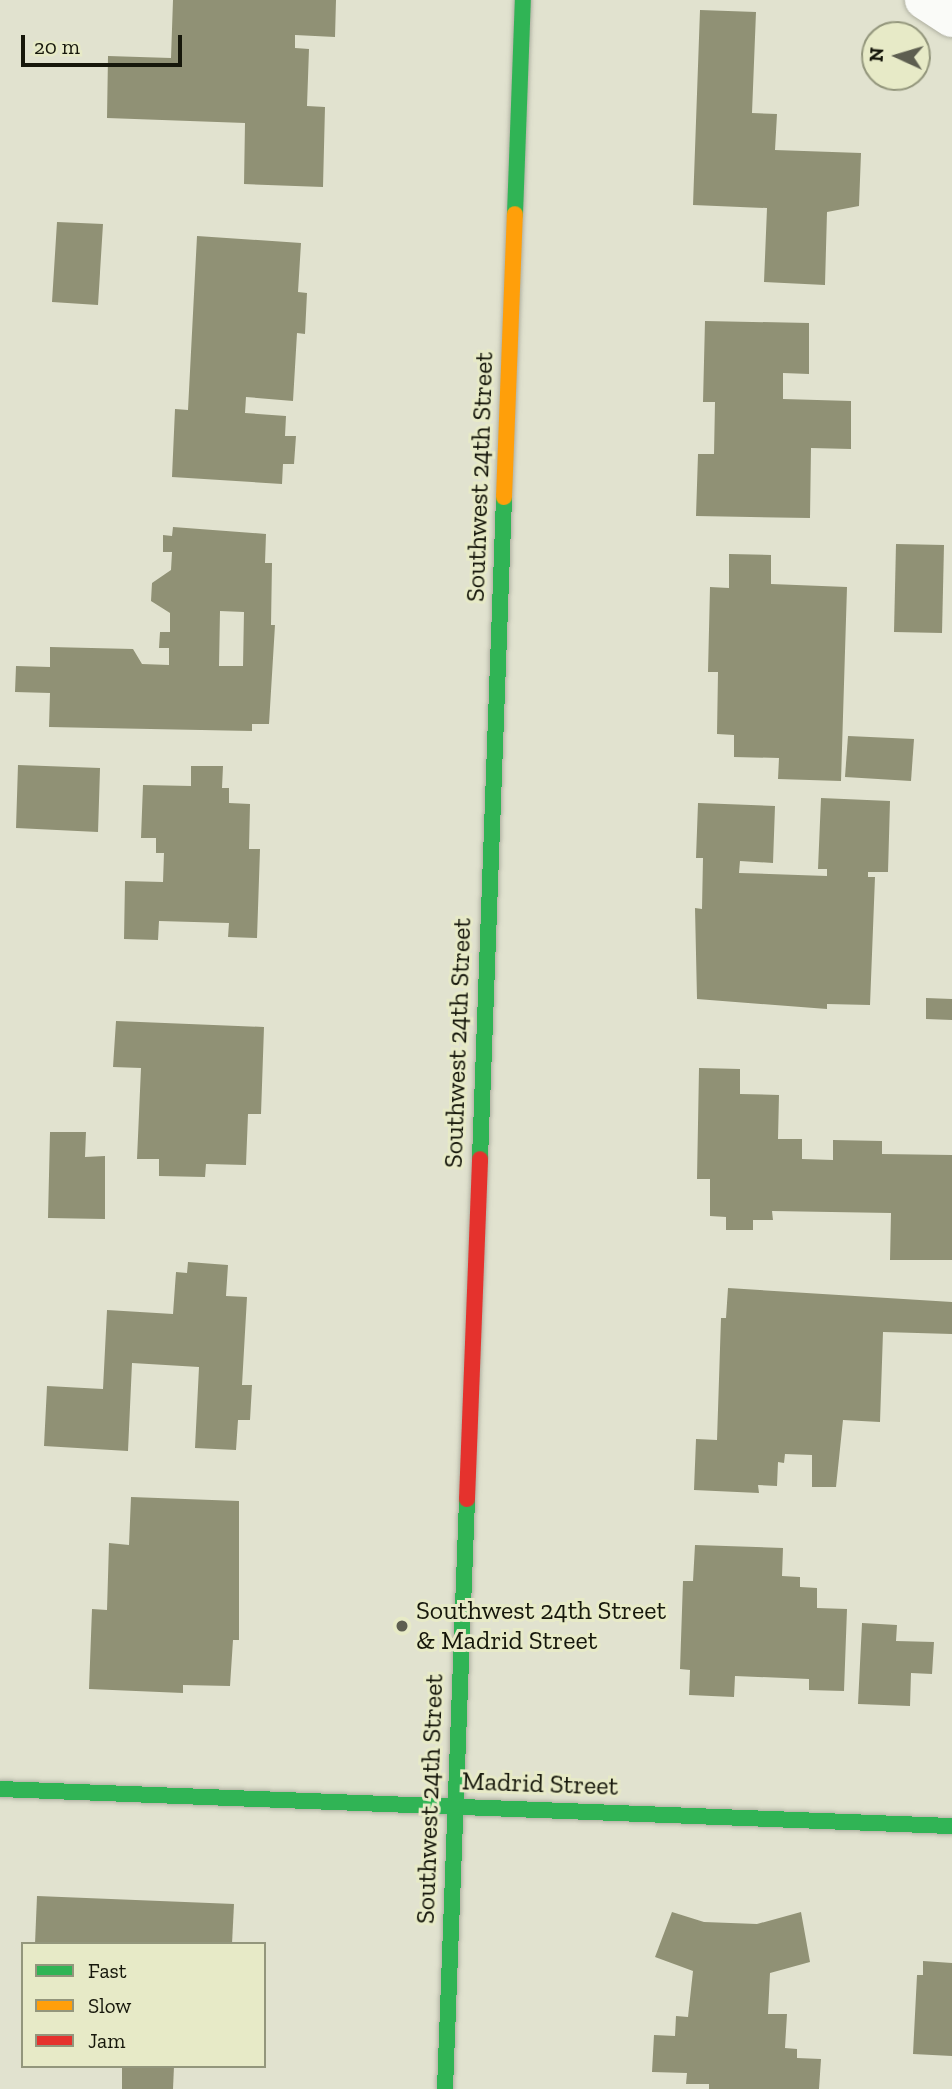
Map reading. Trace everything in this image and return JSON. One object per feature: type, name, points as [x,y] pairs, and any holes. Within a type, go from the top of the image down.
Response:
[{"type":"street","name":"Southwest 24th Street","points":[[445,2089],[523,0]]},
{"type":"street","points":[[924,0],[952,18]]},
{"type":"street","name":"Madrid Street","points":[[0,1789],[952,1825]]},
{"type":"building","points":[[173,0],[336,0],[335,37],[295,35],[295,48],[309,49],[307,106],[325,107],[323,187],[244,184],[245,123],[107,118],[108,56],[171,58]]},
{"type":"building","points":[[700,10],[756,12],[752,113],[777,114],[775,150],[861,153],[859,206],[827,212],[825,285],[764,282],[767,208],[693,205]]},
{"type":"building","points":[[57,222],[103,224],[98,305],[52,302]]},
{"type":"building","points":[[197,236],[301,243],[298,292],[307,293],[305,334],[297,333],[293,401],[246,397],[245,413],[286,416],[285,436],[296,436],[294,464],[283,464],[282,484],[172,477],[175,409],[188,410]]},
{"type":"building","points":[[705,321],[809,323],[809,374],[783,373],[783,399],[851,401],[851,449],[811,448],[810,518],[696,516],[698,454],[714,454],[715,402],[703,402]]},
{"type":"building","points":[[173,527],[266,534],[265,563],[272,563],[271,625],[275,625],[269,724],[252,724],[252,731],[49,727],[50,693],[15,692],[16,666],[50,667],[50,647],[133,649],[142,664],[169,665],[169,648],[159,648],[160,632],[170,632],[170,613],[151,601],[152,583],[171,570],[172,552],[163,552],[163,535],[172,536]],"holes":[[[220,611],[244,612],[243,666],[219,666]]]},
{"type":"building","points":[[896,544],[944,545],[942,633],[894,632]]},
{"type":"building","points":[[729,554],[771,555],[771,584],[847,587],[841,781],[778,779],[779,758],[734,757],[734,735],[717,734],[718,672],[708,672],[710,587],[729,588]]},
{"type":"building","points":[[848,736],[914,739],[911,781],[845,777]]},
{"type":"building","points":[[18,765],[100,768],[98,832],[16,828]]},
{"type":"building","points":[[191,766],[223,766],[222,788],[229,788],[229,803],[250,804],[249,849],[260,849],[257,938],[228,937],[229,923],[159,921],[158,940],[124,939],[125,881],[163,882],[164,853],[156,853],[156,838],[141,838],[143,785],[191,786]]},
{"type":"building","points":[[821,798],[890,801],[888,872],[868,872],[868,877],[875,877],[870,1005],[827,1004],[827,1009],[697,999],[695,908],[702,909],[703,858],[696,858],[698,803],[775,806],[773,863],[740,861],[739,873],[827,876],[827,869],[818,869]]},
{"type":"building","points":[[926,998],[952,999],[952,1020],[926,1019]]},
{"type":"building","points":[[116,1021],[264,1027],[261,1114],[248,1114],[246,1165],[206,1164],[205,1177],[159,1176],[159,1159],[137,1159],[141,1068],[113,1067]]},
{"type":"building","points":[[699,1068],[740,1069],[740,1094],[779,1095],[778,1139],[802,1139],[802,1159],[833,1160],[833,1140],[882,1141],[882,1154],[952,1155],[952,1260],[890,1260],[891,1213],[772,1211],[773,1220],[753,1220],[753,1230],[726,1230],[726,1217],[710,1216],[710,1179],[697,1179]]},
{"type":"building","points":[[50,1132],[86,1132],[85,1157],[105,1156],[105,1219],[48,1218]]},
{"type":"building","points":[[188,1262],[228,1265],[226,1296],[247,1297],[242,1385],[252,1385],[250,1420],[238,1420],[236,1450],[195,1448],[199,1367],[132,1363],[128,1451],[44,1446],[47,1386],[103,1389],[107,1310],[173,1314],[176,1272],[187,1273]]},
{"type":"building","points":[[728,1288],[952,1302],[952,1334],[883,1332],[880,1422],[843,1420],[836,1487],[812,1487],[812,1455],[785,1454],[784,1463],[778,1462],[777,1486],[758,1485],[759,1493],[694,1490],[696,1439],[717,1440],[721,1318],[726,1318]]},
{"type":"building","points":[[131,1497],[239,1501],[239,1640],[233,1640],[230,1686],[183,1685],[183,1693],[89,1689],[92,1609],[107,1610],[109,1543],[129,1545]]},
{"type":"building","points":[[695,1545],[783,1548],[782,1576],[800,1577],[800,1587],[817,1588],[817,1608],[847,1609],[844,1691],[809,1690],[809,1679],[735,1676],[734,1697],[689,1695],[690,1670],[680,1669],[683,1581],[693,1581]]},
{"type":"building","points":[[862,1623],[897,1625],[896,1641],[934,1642],[932,1674],[911,1673],[910,1706],[858,1704]]},
{"type":"building","points":[[37,1896],[234,1904],[232,1942],[35,1942]]},
{"type":"building","points":[[672,1912],[704,1922],[757,1924],[801,1912],[810,1962],[770,1973],[768,2014],[787,2014],[785,2048],[797,2049],[797,2058],[821,2059],[819,2089],[709,2089],[709,2084],[686,2084],[687,2073],[652,2072],[654,2035],[675,2036],[676,2016],[688,2017],[693,1971],[655,1957]]},
{"type":"building","points":[[923,1961],[952,1963],[952,2056],[913,2054],[917,1975],[923,1975]]},
{"type":"building","points":[[122,2068],[174,2068],[173,2089],[122,2089]]},
{"type":"traffic: fast","points":[[515,214],[523,0]]},
{"type":"traffic: fast","points":[[480,1159],[504,497]]},
{"type":"traffic: fast","points":[[445,2089],[467,1499]]},
{"type":"traffic: fast","points":[[0,1789],[952,1826]]},
{"type":"traffic: slow","points":[[504,497],[515,214]]},
{"type":"traffic: jam","points":[[467,1499],[480,1159]]},
{"type":"place","name":"Southwest 24th Street & Madrid Street","points":[[402,1626]]}]
